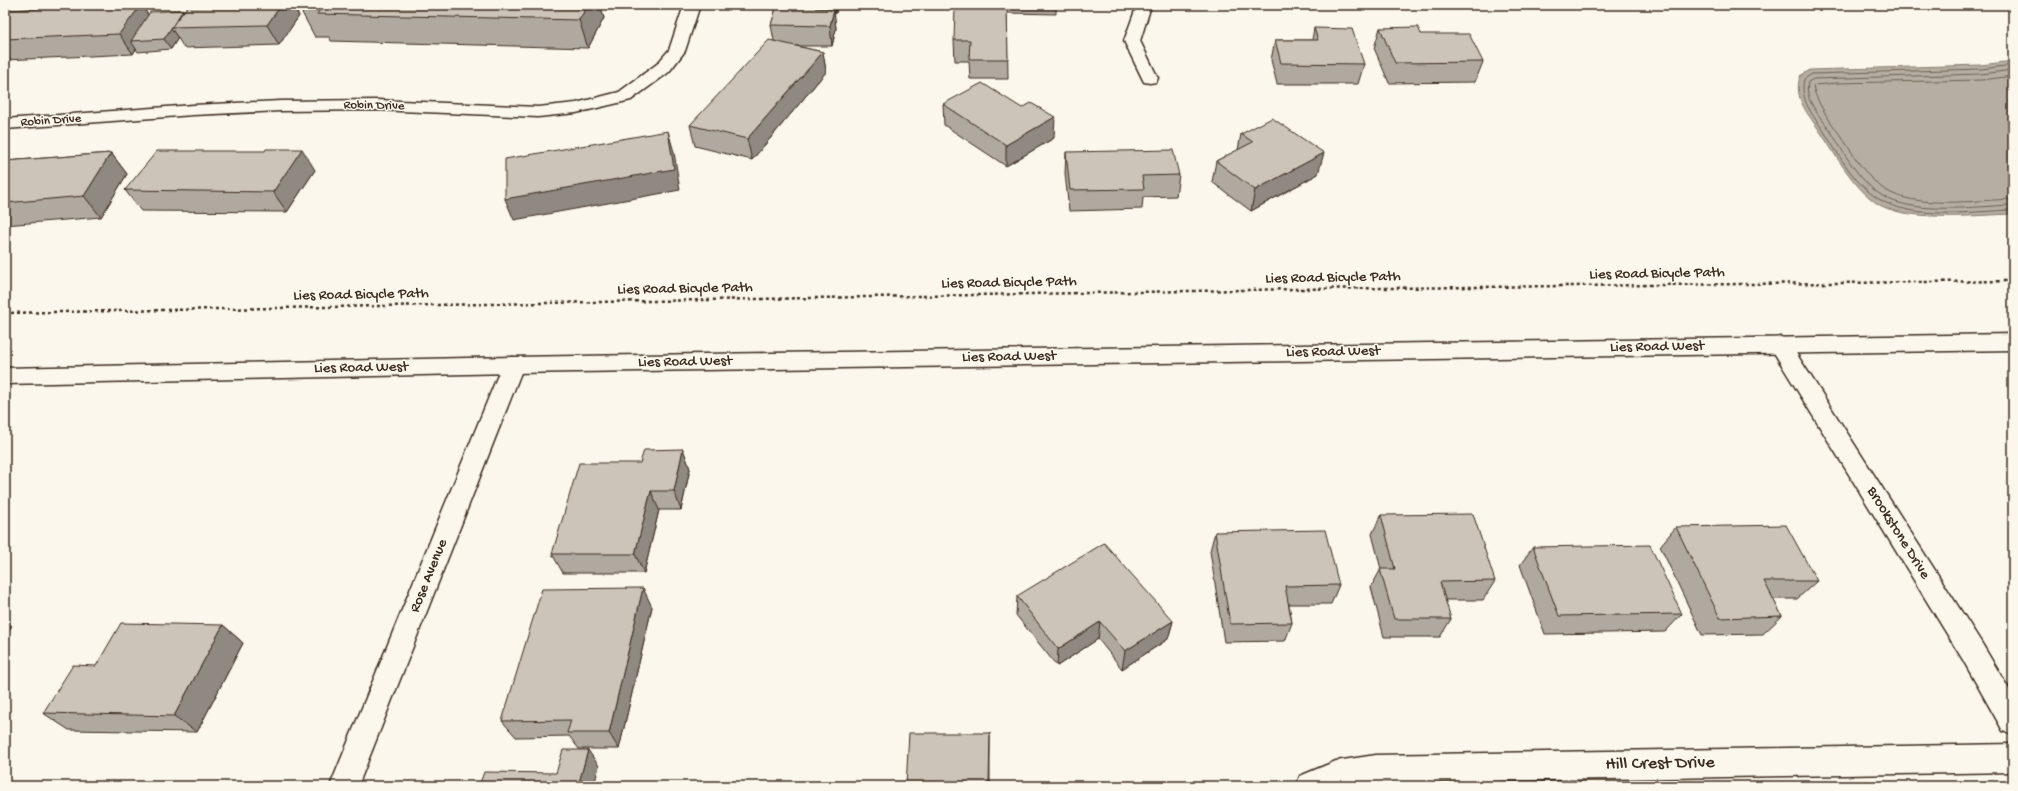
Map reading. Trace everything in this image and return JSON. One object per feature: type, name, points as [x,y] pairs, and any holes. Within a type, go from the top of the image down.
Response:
[{"type":"street","name":"Robin Drive","points":[[5,124],[193,110],[280,106],[377,106],[538,112],[576,108],[625,96],[663,68],[677,51],[692,5]]},
{"type":"street","points":[[1146,5],[1132,41],[1150,78]]},
{"type":"street","name":"Lies Road West","points":[[5,376],[513,365],[2013,342]]},
{"type":"street","name":"Brookstone Drive","points":[[1780,345],[1972,651],[2013,722]]},
{"type":"street","name":"Rose Avenue","points":[[344,786],[513,365]]},
{"type":"street","name":"Hill Crest Drive","points":[[1310,786],[1336,775],[1376,769],[2013,758]]},
{"type":"path","name":"Lies Road Bicycle Path","points":[[5,313],[1282,290],[2013,281]]},
{"type":"water","points":[[2013,61],[2013,214],[1961,216],[1922,215],[1903,213],[1888,209],[1875,202],[1859,187],[1845,170],[1807,113],[1800,99],[1798,84],[1800,76],[1810,70],[1981,65]]},
{"type":"building","points":[[141,5],[119,34],[5,39],[5,10]]},
{"type":"building","points":[[189,5],[281,5],[267,25],[171,27]]},
{"type":"building","points":[[304,5],[588,5],[579,20],[317,14],[320,10],[300,9]]},
{"type":"building","points":[[777,5],[816,5],[815,8],[834,9],[830,26],[771,25]]},
{"type":"building","points":[[955,6],[1007,6],[1008,59],[969,59],[970,40],[954,40]]},
{"type":"building","points":[[183,10],[164,39],[131,41],[150,12]]},
{"type":"building","points":[[1418,27],[1421,34],[1469,34],[1483,62],[1395,63],[1380,28]]},
{"type":"building","points":[[1314,28],[1352,29],[1364,64],[1281,63],[1275,40],[1318,40]]},
{"type":"building","points":[[769,40],[823,52],[747,139],[690,125]]},
{"type":"building","points":[[982,83],[1022,108],[1031,103],[1055,117],[1006,145],[943,104]]},
{"type":"building","points":[[1272,118],[1324,153],[1255,190],[1216,161],[1253,142],[1241,134]]},
{"type":"building","points":[[668,131],[674,169],[505,199],[505,159]]},
{"type":"building","points":[[266,149],[302,149],[273,192],[125,190],[157,151],[265,151]]},
{"type":"building","points":[[1173,150],[1179,175],[1142,176],[1144,189],[1070,190],[1066,152]]},
{"type":"building","points":[[111,153],[84,196],[5,203],[5,161]]},
{"type":"building","points":[[683,449],[674,491],[651,491],[635,554],[552,554],[579,463],[640,463],[644,450]]},
{"type":"building","points":[[1473,514],[1495,581],[1440,582],[1451,619],[1394,619],[1380,569],[1395,569],[1381,515]]},
{"type":"building","points":[[1786,525],[1817,581],[1764,581],[1782,616],[1720,618],[1676,527]]},
{"type":"building","points":[[1325,530],[1339,585],[1285,586],[1292,623],[1230,624],[1215,532]]},
{"type":"building","points":[[1104,543],[1173,621],[1125,651],[1100,622],[1058,649],[1017,596]]},
{"type":"building","points":[[1650,545],[1682,614],[1559,616],[1533,547]]},
{"type":"building","points":[[643,588],[609,733],[567,733],[571,720],[502,721],[542,589]]},
{"type":"building","points":[[121,623],[223,625],[174,716],[43,713],[73,665],[96,666]]},
{"type":"building","points":[[909,733],[990,733],[989,786],[906,786]]},
{"type":"building","points":[[563,750],[588,750],[578,786],[479,786],[484,772],[556,773]]}]
